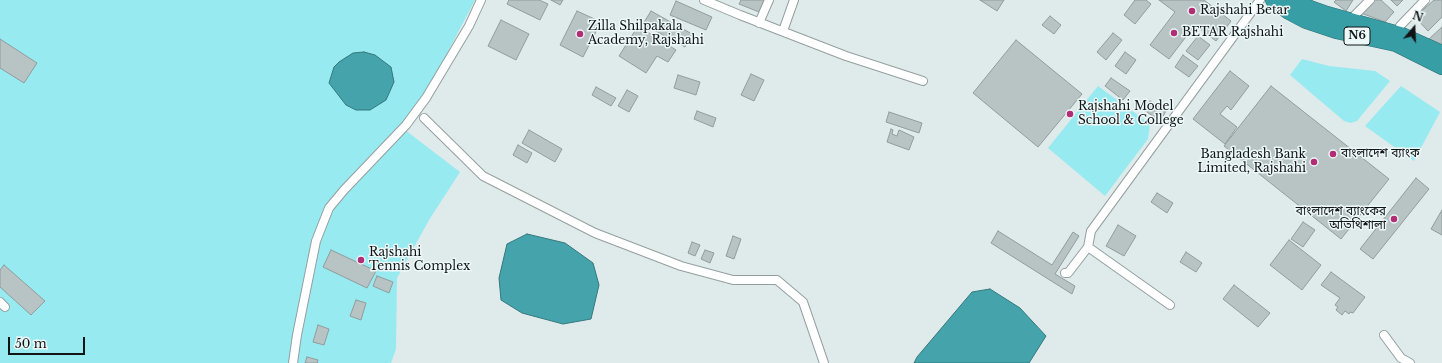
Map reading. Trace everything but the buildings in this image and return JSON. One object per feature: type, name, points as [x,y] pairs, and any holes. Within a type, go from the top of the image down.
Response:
[{"type":"highway","name":"N6","points":[[1274,0],[1289,12],[1306,21],[1336,31],[1396,44],[1442,67]]},
{"type":"highway","name":"N6","points":[[1294,0],[1321,12],[1402,35],[1442,53]]},
{"type":"street","points":[[293,363],[316,241],[329,208],[344,190],[406,125],[426,98],[468,26],[481,0]]},
{"type":"street","points":[[704,0],[846,56],[922,81]]},
{"type":"street","points":[[759,22],[769,0]]},
{"type":"street","points":[[782,32],[794,0]]},
{"type":"street","points":[[1065,273],[1068,273],[1088,247],[1091,231],[1260,0]]},
{"type":"street","points":[[1350,20],[1370,0]]},
{"type":"street","points":[[1402,35],[1400,26],[1425,0]]},
{"type":"street","points":[[424,118],[483,176],[595,232],[681,266],[733,280],[777,280],[803,302],[824,363]]},
{"type":"street","points":[[1088,247],[1170,305]]},
{"type":"street","points":[[1384,335],[1402,358],[1410,363]]},
{"type":"shaded area","points":[[0,0],[475,0],[441,65],[417,106],[326,206],[290,363],[0,363]]},
{"type":"shaded area","points":[[364,52],[375,55],[391,67],[394,82],[386,100],[370,110],[356,110],[346,105],[329,83],[334,67],[339,62],[353,53]]},
{"type":"shaded area","points":[[1302,59],[1329,66],[1375,71],[1390,81],[1357,121],[1351,123],[1344,121],[1290,75]]},
{"type":"shaded area","points":[[1098,86],[1150,124],[1148,139],[1105,196],[1048,148]]},
{"type":"shaded area","points":[[1401,86],[1440,112],[1414,161],[1365,126]]},
{"type":"shaded area","name":"Rajshahi Tennis Complex","points":[[405,130],[460,172],[429,220],[397,278],[396,349],[391,363],[295,363],[318,242],[330,210]]},
{"type":"shaded area","points":[[527,234],[565,243],[593,263],[599,285],[591,319],[563,324],[522,313],[501,300],[499,278],[507,244]]},
{"type":"shaded area","points":[[990,289],[1020,308],[1046,336],[1029,363],[914,363],[917,357],[972,292]]},
{"type":"place","name":"Rajshahi Betar","points":[[1192,11]]},
{"type":"place","name":"BETAR Rajshahi","points":[[1174,33]]},
{"type":"place","name":"Zilla Shilpakala Academy, Rajshahi","points":[[580,34]]},
{"type":"place","name":"Rajshahi Model School & College","points":[[1070,114]]},
{"type":"place","name":"বাংলাদেশ ব্যাংক","points":[[1333,154]]},
{"type":"place","name":"Bangladesh Bank Limited, Rajshahi","points":[[1314,162]]},
{"type":"place","name":"বাংলাদেশ ব্যাংকের অতিথিশালা","points":[[1394,219]]},
{"type":"place","name":"Rajshahi Tennis Complex","points":[[361,260]]}]
